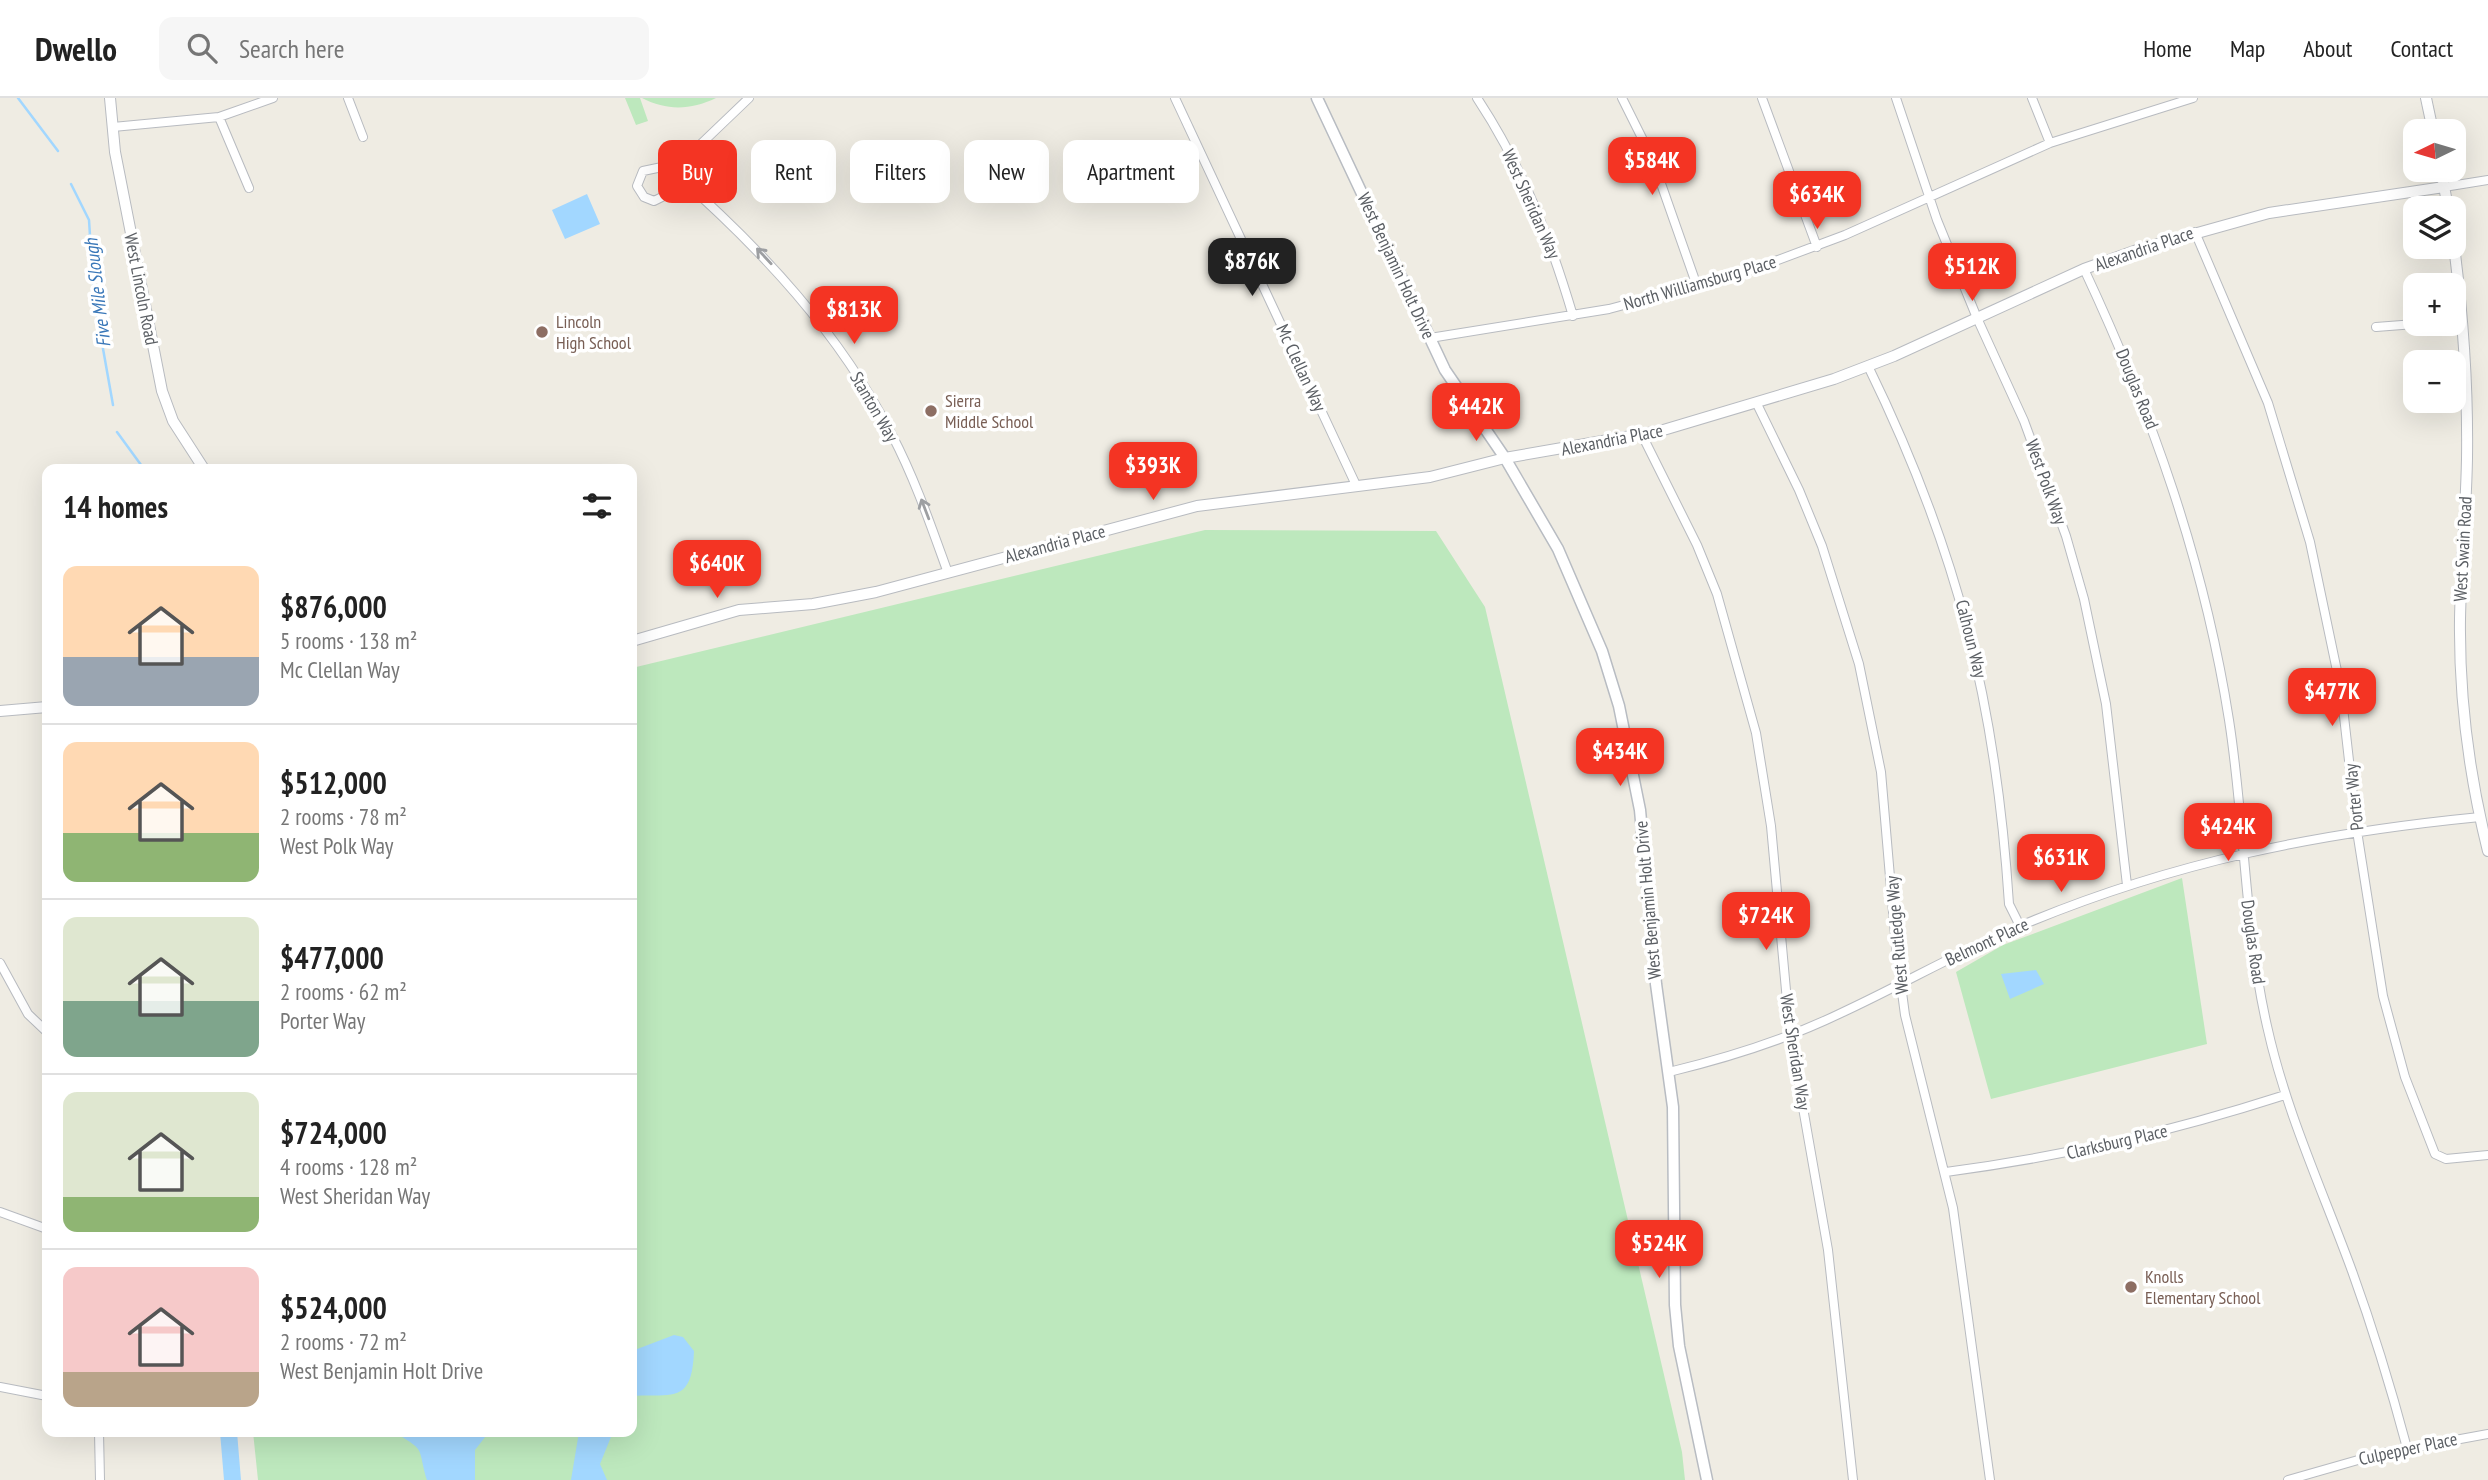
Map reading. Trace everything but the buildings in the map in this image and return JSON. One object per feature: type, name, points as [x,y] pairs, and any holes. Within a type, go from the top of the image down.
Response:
[{"type":"main road","name":"West Benjamin Holt Drive","points":[[1317,98],[1454,386],[1538,509],[1567,566],[1602,651],[1619,706],[1640,810],[1656,984],[1673,1107],[1675,1305],[1679,1346],[1707,1480]]},
{"type":"street","name":"West Lincoln Road","points":[[110,98],[132,247],[162,391],[173,421],[201,464]]},
{"type":"street","points":[[113,127],[219,117],[274,98]]},
{"type":"street","points":[[348,98],[363,137]]},
{"type":"street","points":[[705,140],[749,98]]},
{"type":"street","name":"Mc Clellan Way","points":[[1175,98],[1356,485]]},
{"type":"street","name":"West Sheridan Way","points":[[1477,98],[1518,166],[1539,213],[1573,316]]},
{"type":"street","points":[[1622,98],[1656,168],[1698,286]]},
{"type":"street","points":[[1762,98],[1816,247]]},
{"type":"street","name":"West Polk Way","points":[[1896,98],[1930,197],[1977,318],[2047,482],[2084,599],[2106,704],[2127,885]]},
{"type":"street","points":[[2032,98],[2050,144]]},
{"type":"street","name":"North Williamsburg Place","points":[[1430,338],[1573,316],[1698,286],[1816,247],[2050,144],[2167,101],[2193,98]]},
{"type":"street","points":[[2426,98],[2430,119]]},
{"type":"street","points":[[219,117],[249,188]]},
{"type":"street","points":[[658,166],[649,167],[639,176],[637,186],[649,201],[658,200]]},
{"type":"street","name":"Alexandria Place","points":[[637,640],[739,610],[849,598],[1197,506],[1430,477],[1505,458],[1642,435],[1757,404],[1868,366],[2084,269],[2195,232],[2269,213],[2488,180]]},
{"type":"street","points":[[2443,182],[2446,196]]},
{"type":"street","name":"Stanton Way","points":[[707,203],[778,271],[814,313],[853,371],[902,455],[948,573]]},
{"type":"street","name":"Porter Way","points":[[2195,232],[2258,378],[2310,541],[2341,690],[2357,831],[2383,996],[2405,1077],[2435,1154],[2446,1159],[2488,1155]]},
{"type":"street","name":"Douglas Road","points":[[2084,269],[2138,389],[2188,533],[2224,688],[2256,974],[2285,1095],[2364,1306],[2407,1448]]},
{"type":"street","points":[[2376,327],[2403,325]]},
{"type":"street","name":"West Swain Road","points":[[2458,336],[2467,457],[2461,665],[2468,748],[2488,851]]},
{"type":"street","name":"Calhoun Way","points":[[1868,366],[1930,504],[1964,608],[1981,676],[1995,755],[2009,904],[2020,926]]},
{"type":"street","name":"West Rutledge Way","points":[[1757,404],[1800,490],[1822,546],[1859,664],[1881,772],[1900,984],[1905,1015],[1946,1172],[1963,1267],[1990,1480]]},
{"type":"street","name":"West Sheridan Way","points":[[1642,435],[1702,557],[1746,687],[1762,764],[1771,826],[1790,1034],[1826,1238],[1853,1480]]},
{"type":"street","points":[[0,711],[42,707]]},
{"type":"street","name":"Belmont Place","points":[[1669,1072],[1790,1034],[2020,926],[2127,885],[2242,853],[2357,831],[2480,817]]},
{"type":"street","points":[[0,963],[28,1014],[42,1027]]},
{"type":"street","name":"Clarksburg Place","points":[[1946,1172],[2108,1146],[2285,1095]]},
{"type":"street","points":[[0,1212],[42,1228]]},
{"type":"street","points":[[0,1387],[42,1395]]},
{"type":"street","name":"Culpepper Place","points":[[2288,1480],[2407,1448],[2488,1434]]},
{"type":"street","points":[[99,1437],[100,1480]]},
{"type":"green space","points":[[625,98],[640,98],[648,121],[636,125]]},
{"type":"green space","points":[[642,98],[716,98],[688,107],[670,107]]},
{"type":"green space","points":[[1205,530],[1436,531],[1485,607],[1682,1452],[1685,1480],[258,1480],[254,1437],[637,1437],[637,667]]},
{"type":"green space","points":[[2182,878],[2207,1044],[1991,1099],[1956,972],[2003,945]]},
{"type":"water","points":[[587,194],[600,224],[565,239],[552,210]]},
{"type":"water","points":[[2036,970],[2044,984],[2010,999],[2001,974]]},
{"type":"water","points":[[674,1335],[683,1337],[694,1351],[689,1381],[684,1389],[668,1395],[637,1396],[637,1349]]},
{"type":"water","points":[[220,1437],[237,1437],[241,1480],[224,1480]]},
{"type":"water","points":[[402,1437],[485,1437],[475,1450],[475,1480],[427,1480],[421,1455],[412,1443]]},
{"type":"water","points":[[578,1437],[611,1437],[600,1464],[607,1480],[571,1480]]},
{"type":"waterway","name":"Five Mile Slough","points":[[18,98],[58,151]]},
{"type":"waterway","name":"Five Mile Slough","points":[[71,184],[89,220],[94,298],[113,405]]},
{"type":"waterway","name":"Five Mile Slough","points":[[117,432],[140,464]]},
{"type":"place","name":"Lincoln High School","points":[[542,332]]},
{"type":"place","name":"Sierra Middle School","points":[[931,411]]},
{"type":"place","name":"Knolls Elementary School","points":[[2131,1287]]}]
